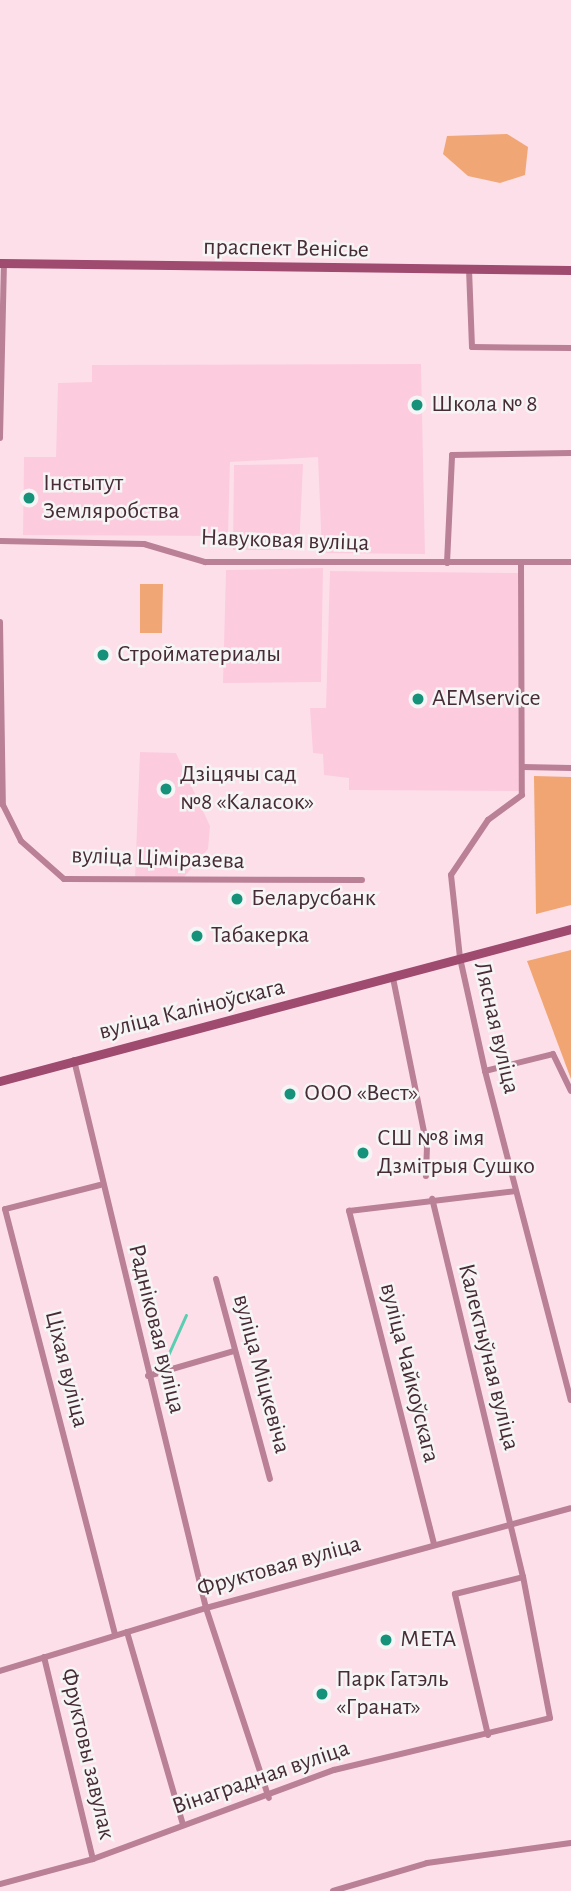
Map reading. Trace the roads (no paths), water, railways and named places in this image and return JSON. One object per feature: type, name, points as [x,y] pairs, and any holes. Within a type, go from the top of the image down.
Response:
[{"type":"street","name":"праспект Венісье","points":[[2,263],[571,270]]},
{"type":"street","points":[[0,438],[2,263]]},
{"type":"street","points":[[469,269],[472,347],[571,348]]},
{"type":"street","points":[[447,563],[452,455],[571,453]]},
{"type":"street","name":"Навуковая вуліца","points":[[0,541],[144,544],[205,562],[571,562]]},
{"type":"street","points":[[521,564],[523,767],[571,768]]},
{"type":"street","name":"вуліца Ціміразева","points":[[0,622],[3,805],[21,841],[64,878],[362,880]]},
{"type":"street","name":"Лясная вуліца","points":[[523,767],[522,795],[488,820],[451,875],[460,958],[485,1071],[571,1400]]},
{"type":"street","name":"вуліца Каліноўскага","points":[[0,1081],[74,1059],[393,978],[571,929]]},
{"type":"street","points":[[393,978],[427,1146],[426,1176]]},
{"type":"street","points":[[485,1071],[553,1054],[571,1091]]},
{"type":"street","name":"Радніковая вуліца","points":[[74,1059],[100,1185],[206,1608],[269,1798]]},
{"type":"street","name":"Ціхая вуліца","points":[[100,1185],[2,1210],[115,1634]]},
{"type":"street","points":[[432,1199],[516,1191]]},
{"type":"street","name":"вуліца Чайкоўскага","points":[[432,1199],[349,1211],[435,1544]]},
{"type":"street","name":"Калектыўная вуліца","points":[[432,1199],[511,1525]]},
{"type":"street","name":"вуліца Міцкевіча","points":[[216,1279],[270,1479]]},
{"type":"street","points":[[148,1376],[234,1351]]},
{"type":"street","name":"Фруктовая вуліца","points":[[0,1671],[206,1608],[571,1508]]},
{"type":"street","name":"Вінаградная вуліца","points":[[0,1884],[93,1859],[183,1825],[269,1798],[334,1770],[550,1718],[511,1525]]},
{"type":"street","points":[[488,1735],[455,1594],[523,1577]]},
{"type":"street","points":[[127,1632],[183,1825]]},
{"type":"street","name":"Фруктовы завулак","points":[[44,1657],[93,1859]]},
{"type":"street","points":[[333,1891],[427,1863],[571,1843]]},
{"type":"waterway","points":[[165,1362],[186,1315]]},
{"type":"place","name":"Школа № 8","points":[[417,405]]},
{"type":"place","name":"Інстытут Земляробства","points":[[29,498]]},
{"type":"place","name":"Стройматериалы","points":[[103,655]]},
{"type":"place","name":"AEMservice","points":[[418,699]]},
{"type":"place","name":"Дзіцячы сад №8 «Каласок»","points":[[166,789]]},
{"type":"place","name":"Беларусбанк","points":[[237,899]]},
{"type":"place","name":"Табакерка","points":[[197,936]]},
{"type":"place","name":"ООО «Вест»","points":[[290,1094]]},
{"type":"place","name":"СШ №8 імя Дзмітрыя Сушко","points":[[363,1153]]},
{"type":"place","name":"МЕТА","points":[[386,1640]]},
{"type":"place","name":"Парк Гатэль «Гранат»","points":[[322,1694]]}]
